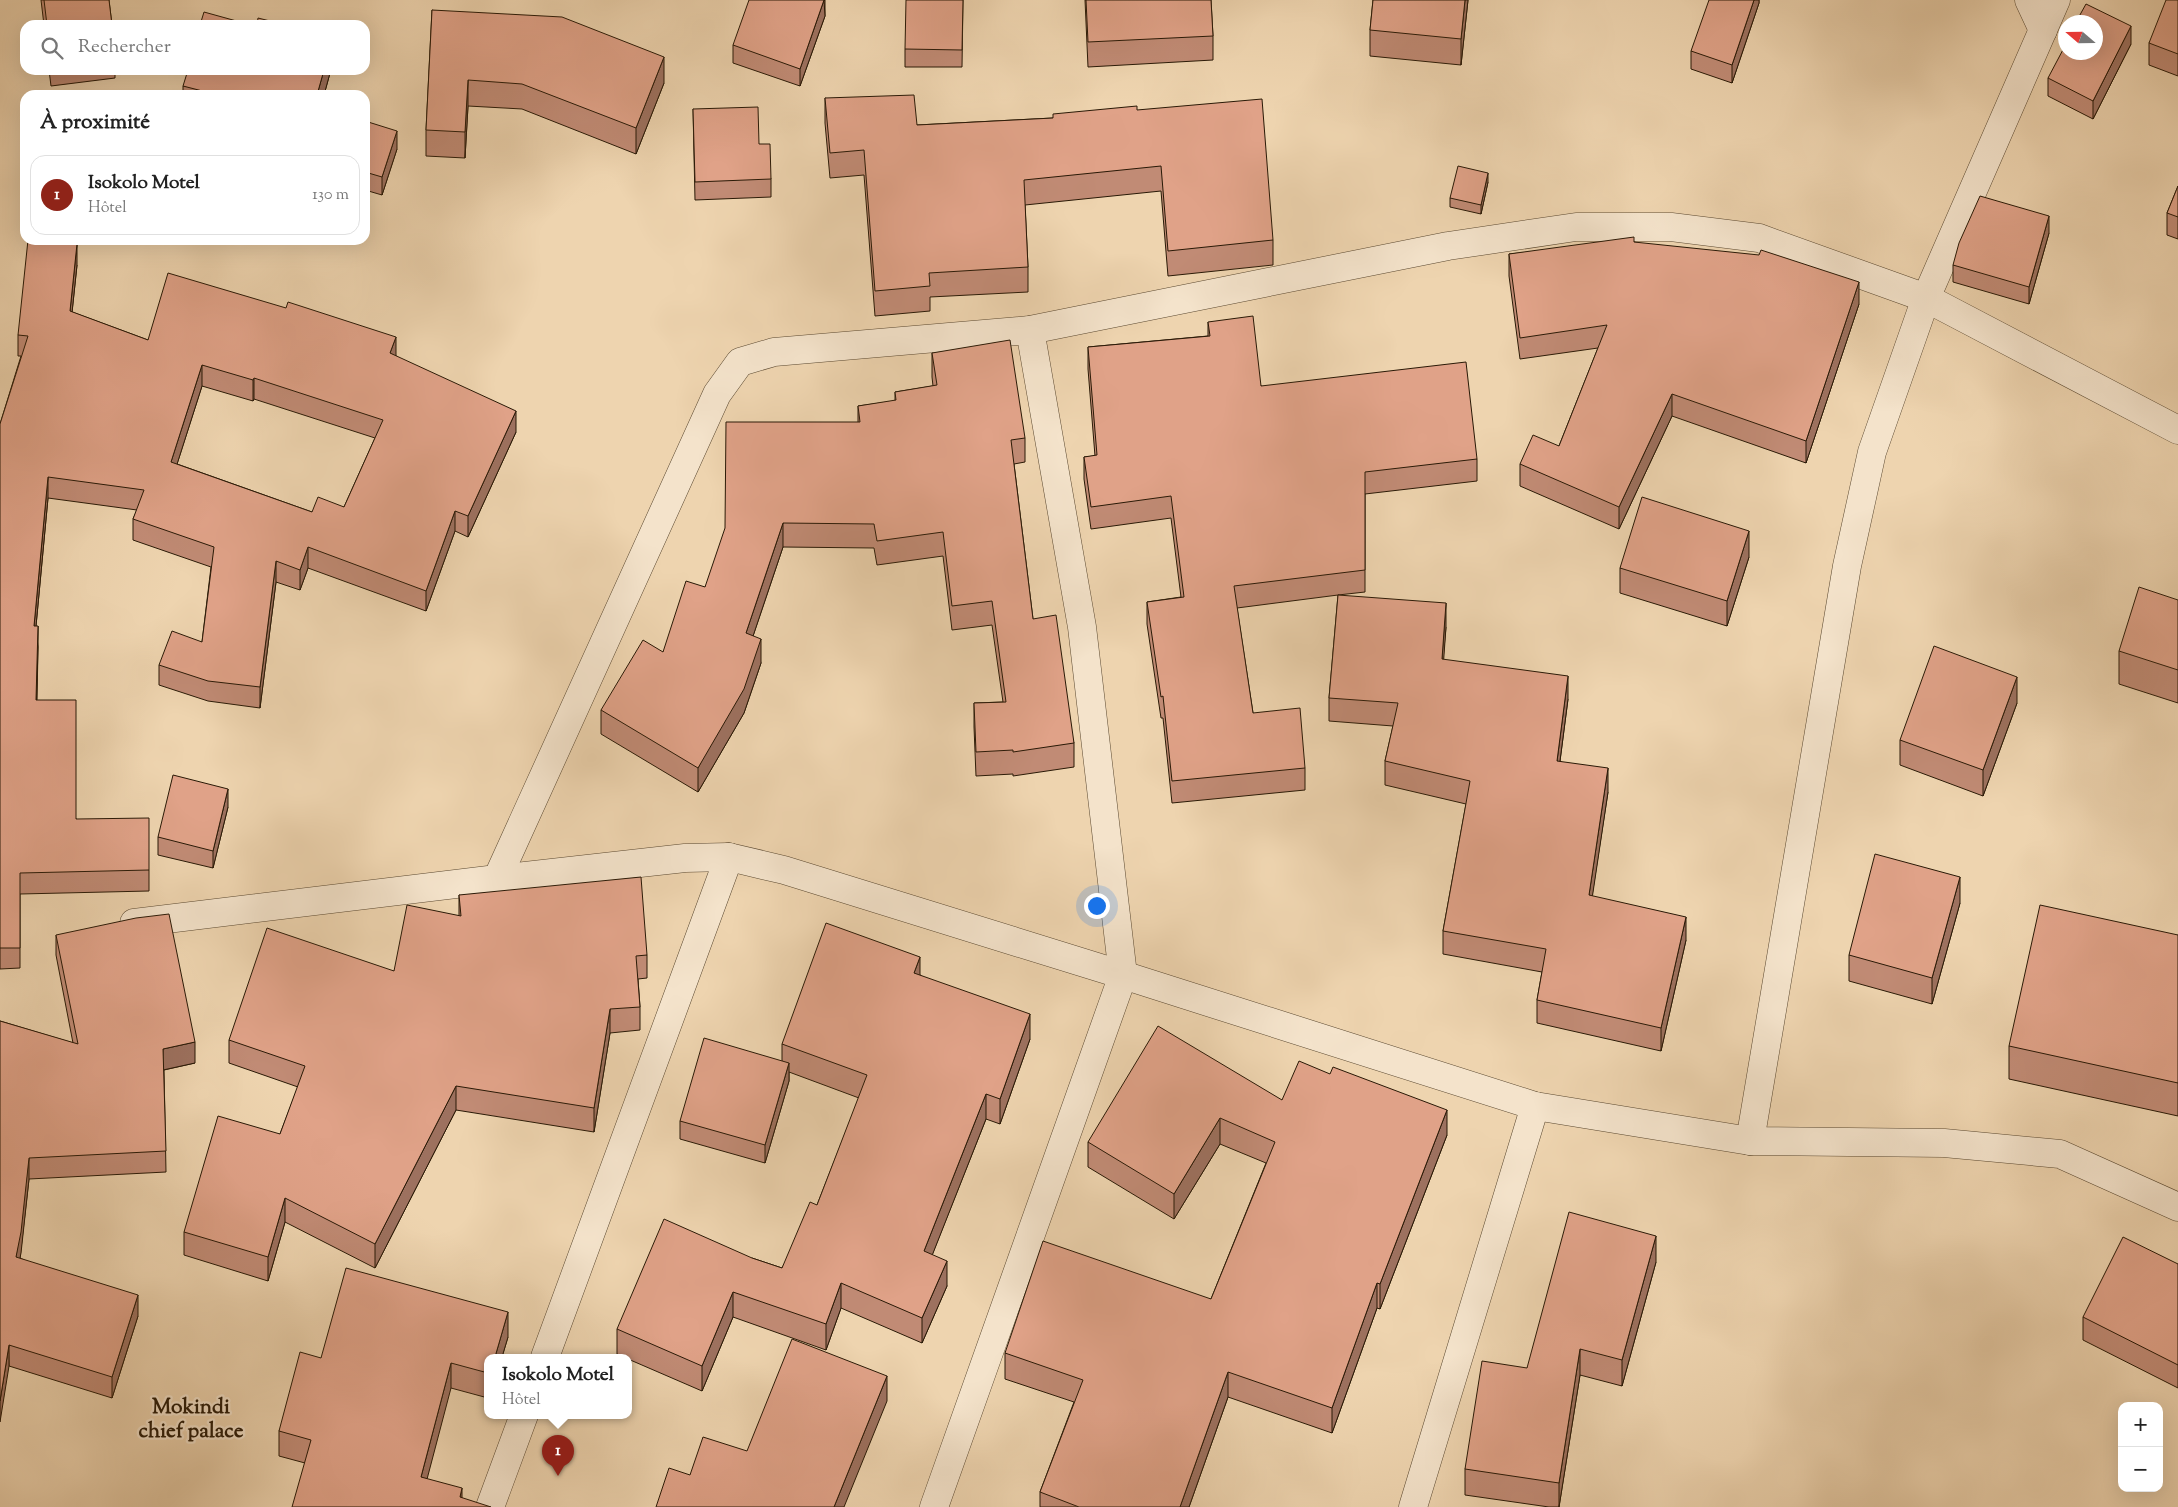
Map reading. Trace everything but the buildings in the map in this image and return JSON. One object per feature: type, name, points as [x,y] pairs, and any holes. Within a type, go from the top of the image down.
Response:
[{"type":"street","points":[[2029,0],[2043,30]]},
{"type":"street","points":[[1750,1141],[1847,566],[1872,452],[1926,298],[2056,0]]},
{"type":"street","points":[[497,879],[717,394],[740,362],[774,352],[1030,330],[1448,246],[1576,227],[1671,227],[1759,238],[1926,298],[2178,430]]},
{"type":"street","points":[[934,1507],[1123,975],[1082,627],[1030,330]]},
{"type":"street","points":[[120,925],[685,858],[729,857],[784,870],[1535,1106],[1750,1141],[1944,1142],[2060,1154],[2170,1201],[2178,1207]]},
{"type":"street","points":[[546,1354],[729,857]]},
{"type":"street","points":[[1413,1507],[1535,1106]]},
{"type":"street","points":[[490,1507],[523,1419]]},
{"type":"place","name":"Isokolo Motel","points":[[558,1476]]},
{"type":"district","name":"Mokindi chief palace","points":[[191,1420]]}]
